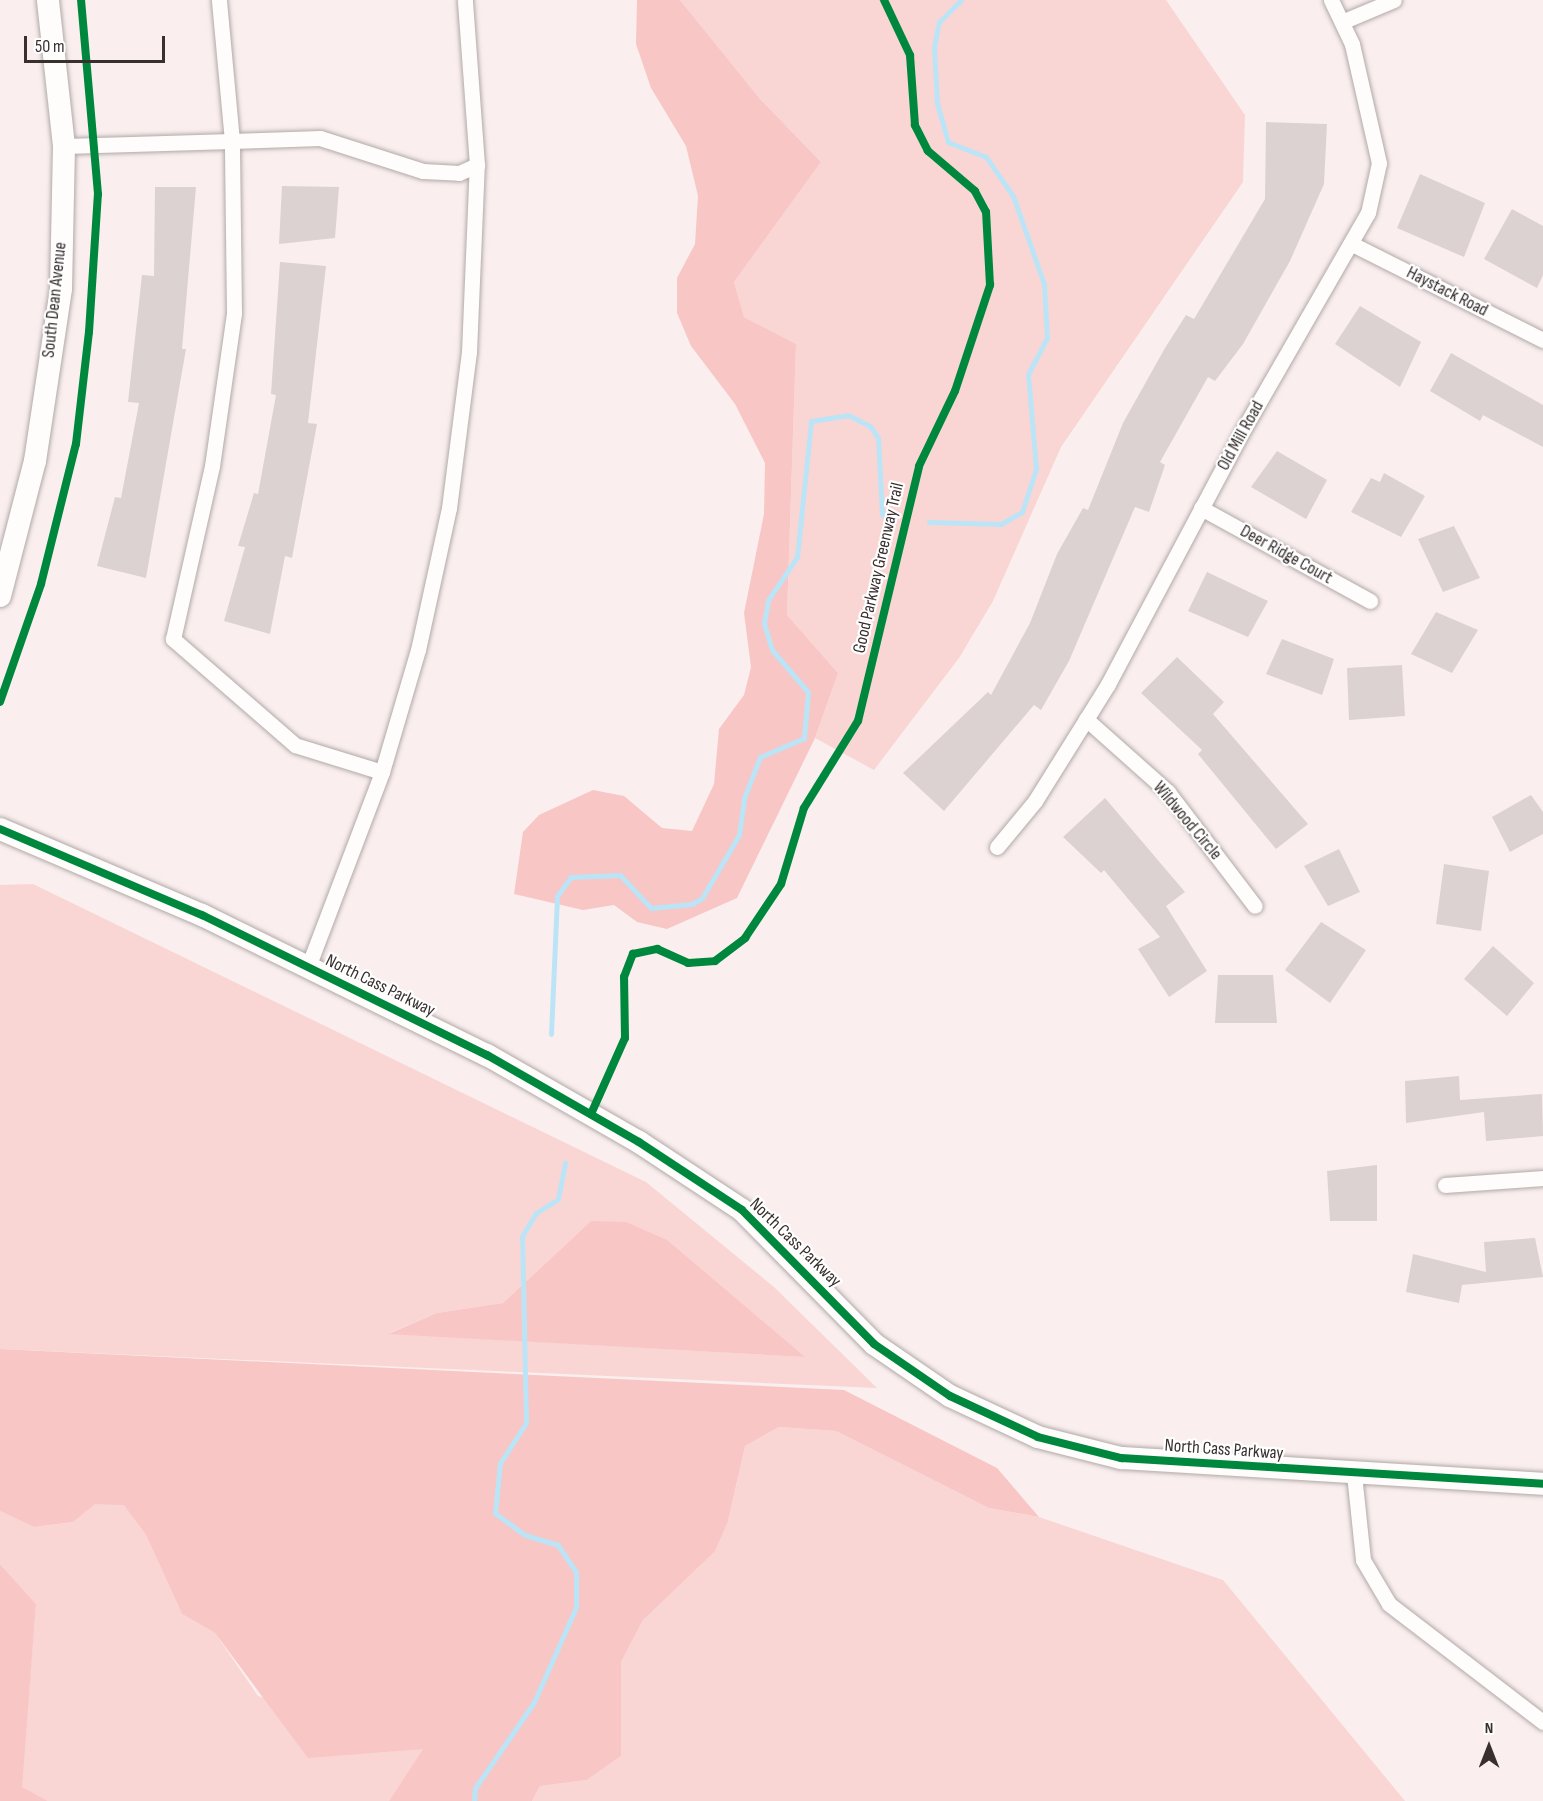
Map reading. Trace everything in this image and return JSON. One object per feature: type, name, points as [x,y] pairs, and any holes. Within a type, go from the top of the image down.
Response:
[{"type":"street","name":"South Dean Avenue","points":[[0,596],[35,461],[60,289],[64,146],[48,0]]},
{"type":"street","points":[[219,0],[232,141],[234,313],[213,466],[173,639],[296,745],[382,772]]},
{"type":"street","points":[[308,967],[382,772],[418,650],[449,508],[469,352],[477,165],[465,0]]},
{"type":"street","name":"Old Mill Road","points":[[997,847],[1035,801],[1086,719],[1368,213],[1379,163],[1344,21],[1331,0]]},
{"type":"street","points":[[1344,21],[1394,0]]},
{"type":"street","points":[[64,146],[320,138],[423,171],[459,173],[477,165]]},
{"type":"street","name":"Haystack Road","points":[[1352,244],[1543,340]]},
{"type":"street","name":"Deer Ridge Court","points":[[1202,508],[1370,602]]},
{"type":"street","name":"Wildwood Circle","points":[[1086,719],[1168,792],[1255,906]]},
{"type":"street","name":"North Cass Parkway","points":[[0,829],[308,967],[487,1055],[649,1148],[742,1210],[874,1344],[950,1396],[1038,1437],[1121,1458],[1543,1484]]},
{"type":"street","points":[[1445,1185],[1543,1178]]},
{"type":"street","points":[[1354,1474],[1363,1560],[1389,1604],[1543,1722]]},
{"type":"shaded area","points":[[637,0],[680,0],[760,99],[821,162],[734,282],[744,317],[796,344],[787,615],[838,673],[815,738],[737,898],[667,929],[637,922],[614,905],[583,910],[514,894],[523,832],[539,815],[593,790],[624,796],[662,828],[692,831],[714,784],[719,729],[744,695],[751,667],[744,613],[764,514],[765,463],[735,404],[691,346],[677,313],[677,278],[695,244],[698,196],[686,146],[651,88],[636,44]]},
{"type":"shaded area","points":[[680,0],[1166,0],[1245,115],[1243,182],[1061,447],[993,601],[959,658],[874,770],[815,738],[838,673],[787,615],[796,344],[744,317],[734,282],[821,162],[760,99]]},
{"type":"shaded area","points":[[33,884],[646,1182],[774,1287],[877,1388],[0,1349],[0,885]],"holes":[[[591,1221],[804,1357],[389,1333],[437,1313],[503,1303]]]},
{"type":"shaded area","points":[[591,1221],[626,1222],[667,1240],[805,1357],[388,1334],[437,1313],[503,1303]]},
{"type":"shaded area","points":[[0,1349],[844,1390],[997,1468],[1039,1517],[989,1508],[836,1431],[779,1427],[745,1446],[728,1521],[715,1551],[643,1620],[621,1662],[621,1756],[587,1780],[540,1786],[532,1801],[389,1801],[423,1749],[308,1758],[215,1633],[182,1614],[146,1535],[124,1505],[95,1504],[73,1522],[34,1527],[0,1511]]},
{"type":"shaded area","points":[[779,1427],[836,1431],[989,1508],[1039,1517],[1223,1580],[1405,1801],[532,1801],[540,1786],[587,1780],[621,1756],[621,1662],[643,1620],[728,1521],[745,1446]]},
{"type":"shaded area","points":[[95,1503],[124,1504],[146,1535],[182,1614],[215,1633],[258,1696],[424,1748],[389,1801],[48,1801],[21,1787],[36,1604],[0,1564],[0,1511],[34,1527],[73,1522]]},
{"type":"shaded area","points":[[0,1564],[36,1604],[22,1787],[48,1801],[0,1801]]},
{"type":"building","points":[[1266,122],[1327,124],[1324,184],[1290,261],[1243,344],[1215,381],[1208,377],[1160,462],[1165,465],[1149,512],[1135,507],[1069,661],[1041,710],[1034,705],[944,811],[903,773],[988,692],[991,695],[1030,623],[1057,554],[1083,508],[1088,510],[1123,423],[1165,348],[1186,315],[1194,319],[1265,199]]},
{"type":"building","points":[[1420,174],[1485,203],[1464,257],[1397,228]]},
{"type":"building","points":[[282,186],[339,187],[335,238],[279,244]]},
{"type":"building","points":[[155,187],[196,187],[182,349],[186,349],[146,578],[97,566],[115,497],[121,498],[139,403],[128,402],[142,275],[154,276]]},
{"type":"building","points":[[1512,209],[1543,226],[1543,275],[1537,288],[1484,259]]},
{"type":"building","points":[[280,262],[326,266],[308,423],[317,424],[292,558],[285,556],[270,634],[224,621],[245,547],[238,546],[254,493],[258,494],[276,395],[271,394]]},
{"type":"building","points":[[1360,306],[1421,342],[1400,387],[1335,344]]},
{"type":"building","points":[[1451,353],[1543,405],[1543,447],[1483,415],[1480,421],[1430,391]]},
{"type":"building","points":[[1277,451],[1327,480],[1306,519],[1251,487]]},
{"type":"building","points":[[1384,473],[1425,496],[1401,537],[1351,512],[1371,478],[1380,482]]},
{"type":"building","points":[[1454,526],[1480,578],[1443,592],[1418,539]]},
{"type":"building","points":[[1207,572],[1268,601],[1248,637],[1188,611]]},
{"type":"building","points":[[1436,612],[1478,630],[1452,673],[1411,654]]},
{"type":"building","points":[[1282,639],[1334,659],[1322,695],[1266,674]]},
{"type":"building","points":[[1177,657],[1224,702],[1213,714],[1308,824],[1276,849],[1198,754],[1202,750],[1141,693]]},
{"type":"building","points":[[1402,665],[1405,716],[1349,720],[1347,668]]},
{"type":"building","points":[[1531,795],[1543,812],[1543,834],[1510,852],[1492,817]]},
{"type":"building","points":[[1105,798],[1185,892],[1166,906],[1207,971],[1169,997],[1138,949],[1160,937],[1104,870],[1101,873],[1063,837]]},
{"type":"building","points":[[1339,849],[1360,892],[1328,906],[1304,866]]},
{"type":"building","points":[[1444,864],[1489,871],[1481,931],[1436,924]]},
{"type":"building","points":[[1321,922],[1366,950],[1330,1003],[1285,970]]},
{"type":"building","points":[[1493,946],[1534,983],[1507,1016],[1464,979]]},
{"type":"building","points":[[1218,975],[1273,975],[1277,1023],[1215,1023]]},
{"type":"building","points":[[1459,1076],[1460,1100],[1542,1094],[1543,1136],[1486,1141],[1484,1112],[1406,1123],[1405,1081]]},
{"type":"building","points":[[1377,1165],[1377,1221],[1330,1221],[1327,1171]]},
{"type":"building","points":[[1535,1238],[1543,1277],[1462,1285],[1459,1303],[1406,1292],[1413,1254],[1486,1272],[1484,1242]]},
{"type":"waterway","points":[[929,522],[1001,524],[1022,512],[1036,469],[1028,374],[1047,338],[1044,284],[1013,196],[986,157],[948,142],[937,103],[934,47],[939,22],[961,0]]},
{"type":"waterway","points":[[551,1034],[557,896],[571,877],[620,875],[651,908],[692,904],[702,898],[739,835],[744,798],[760,757],[804,738],[808,692],[772,650],[764,623],[768,600],[797,557],[811,421],[848,415],[870,426],[878,438],[882,514],[893,523]]},
{"type":"waterway","points":[[474,1801],[475,1788],[534,1702],[576,1607],[576,1572],[558,1545],[525,1535],[495,1513],[500,1463],[526,1423],[522,1236],[536,1213],[558,1199],[565,1163]]},
{"type":"cycle path","points":[[0,702],[41,584],[76,444],[89,332],[98,194],[81,0]]},
{"type":"cycle path","name":"Good Parkway Greenway Trail","points":[[591,1114],[625,1038],[624,977],[633,954],[657,949],[688,963],[715,961],[745,938],[781,884],[804,808],[858,721],[919,466],[955,391],[990,285],[986,212],[975,191],[928,151],[915,125],[910,55],[884,0]]},
{"type":"cycle path","points":[[0,829],[202,915],[487,1055],[639,1142],[742,1210],[874,1344],[950,1396],[1038,1437],[1121,1458],[1543,1484]]}]
